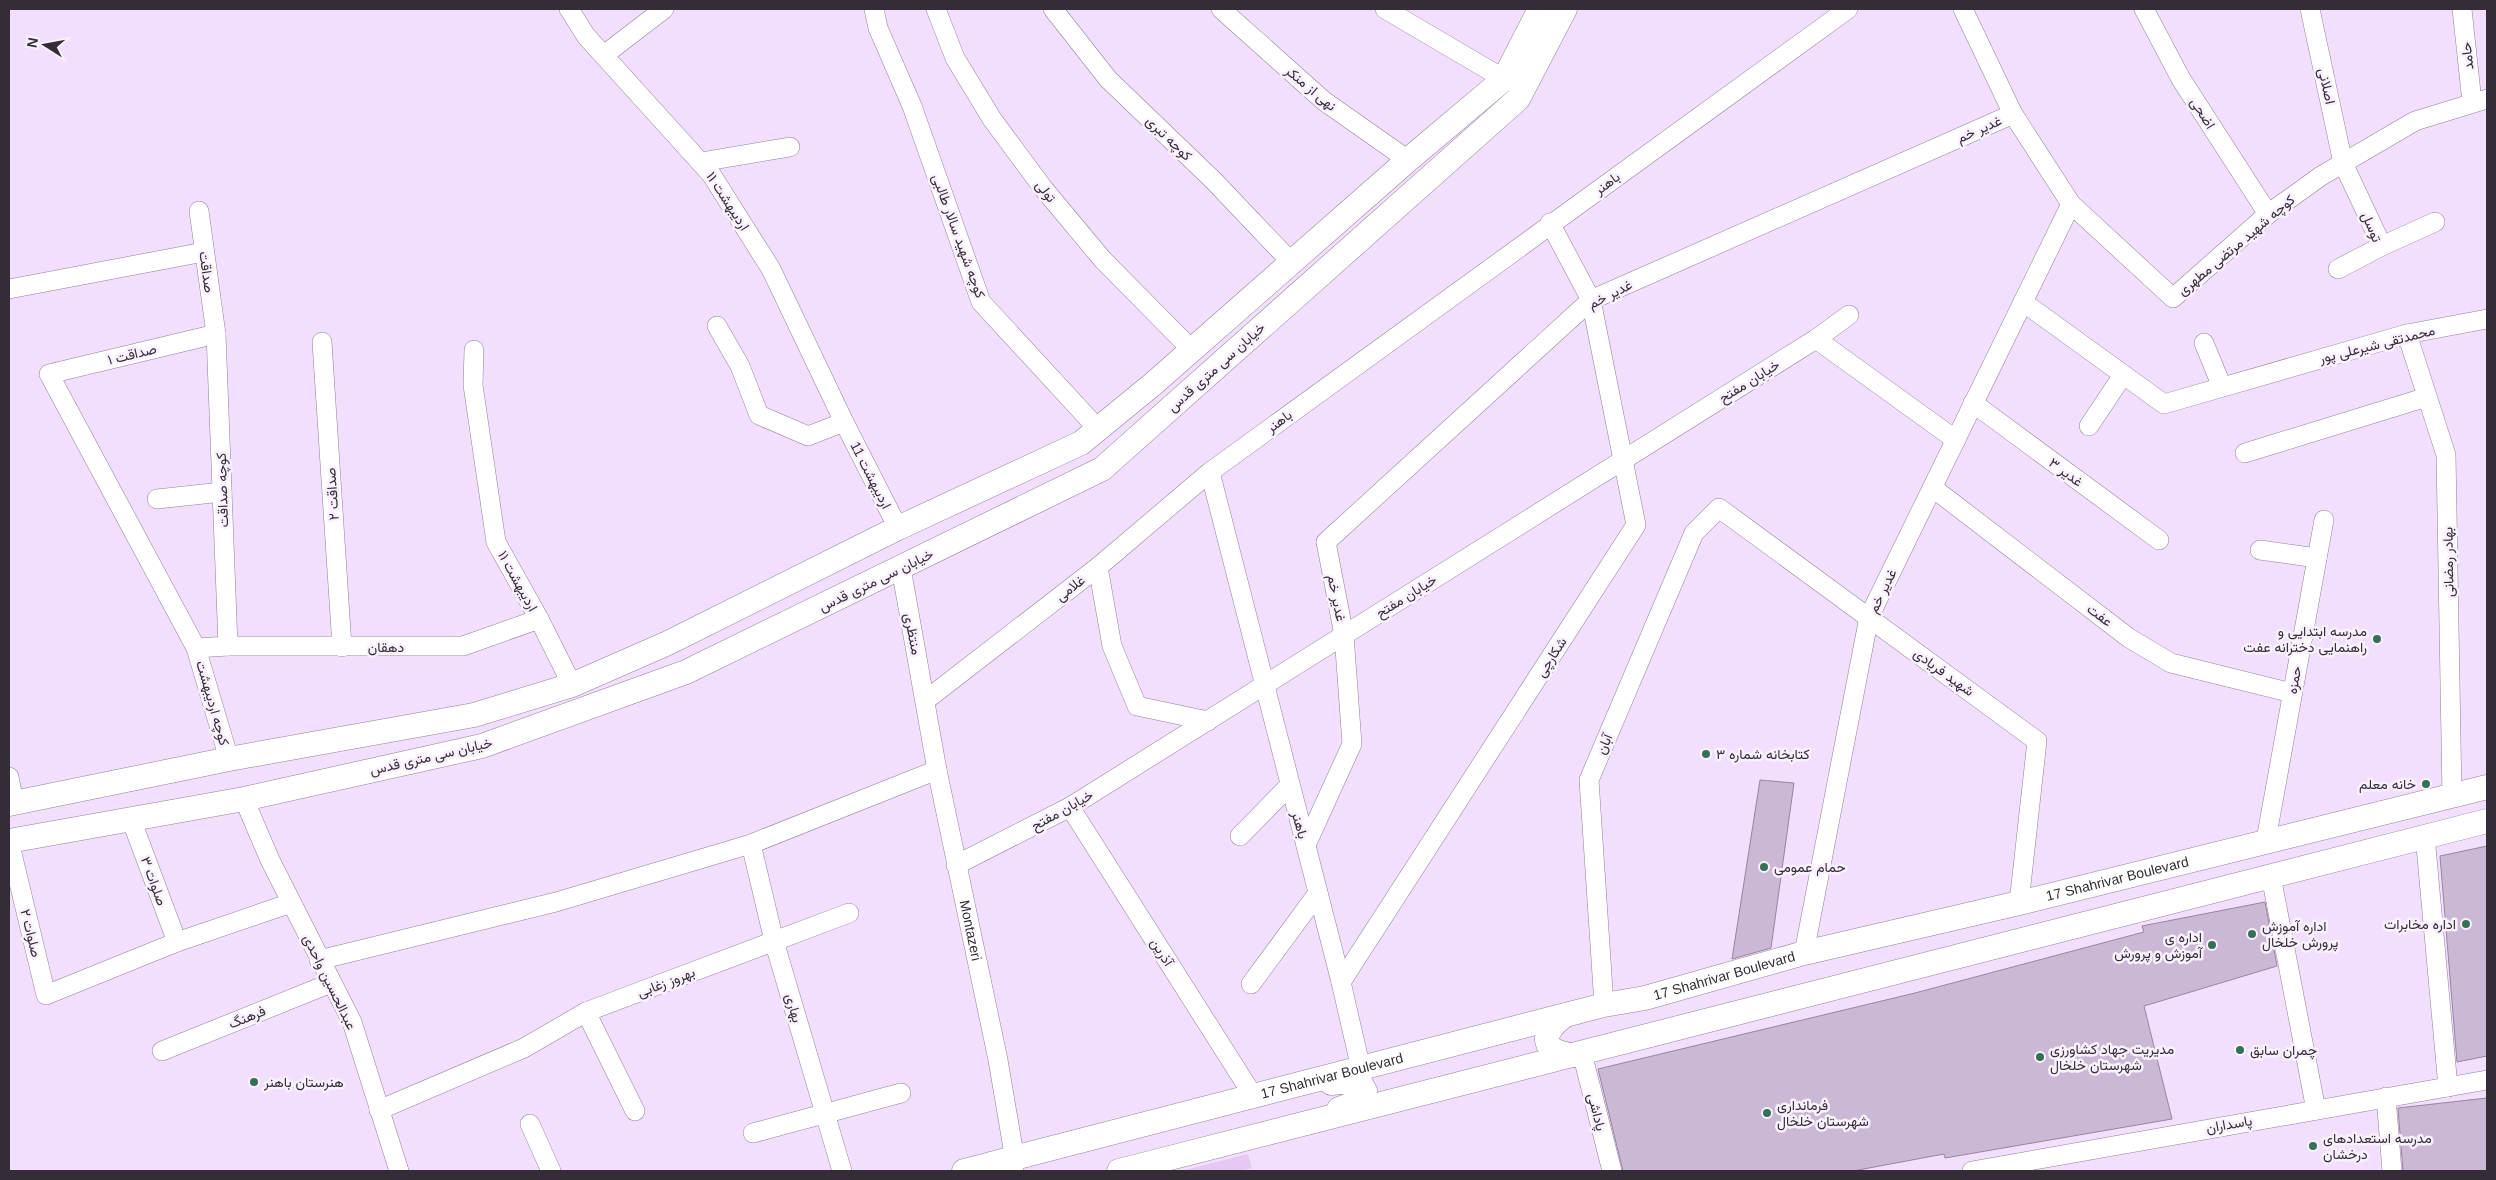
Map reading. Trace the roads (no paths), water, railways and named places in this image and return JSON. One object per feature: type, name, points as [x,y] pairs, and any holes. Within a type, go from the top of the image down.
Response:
[{"type":"main road","points":[[11,803],[229,759],[474,715],[572,685],[668,643],[898,528],[1090,437],[1290,262],[1504,79],[1540,9]]},
{"type":"main road","name":"خیابان سی متری قدس","points":[[9,841],[244,799],[482,746],[686,672],[1102,469],[1518,99],[1565,9]]},
{"type":"main road","points":[[1090,437],[1102,469]]},
{"type":"main road","points":[[668,643],[654,659],[661,669],[686,672]]},
{"type":"main road","name":"17 Shahrivar Boulevard","points":[[964,1171],[1014,1165],[1254,1097],[1604,1005],[1645,998],[1804,953],[2020,903],[2266,840],[2487,787]]},
{"type":"main road","points":[[1119,1171],[2487,820]]},
{"type":"main road","points":[[1564,1016],[1549,1030],[1546,1041],[1551,1049],[1564,1054],[1578,1054]]},
{"type":"main road","points":[[1296,1086],[1351,1081],[1361,1084],[1365,1091],[1361,1100],[1296,1126]]},
{"type":"street","name":"۱۱ اردیبهشت","points":[[570,9],[586,36],[711,174],[772,269],[844,422]]},
{"type":"street","points":[[604,56],[664,9]]},
{"type":"street","name":"کوچه شهید سالار طالبی","points":[[874,9],[878,28],[912,106],[981,302],[1090,437]]},
{"type":"street","name":"تولی","points":[[936,9],[955,58],[992,119],[1043,188],[1103,260],[1191,349]]},
{"type":"street","name":"کوچه تبری","points":[[1053,9],[1108,79],[1214,181],[1290,262]]},
{"type":"street","name":"نهی از منکر","points":[[1221,9],[1324,101],[1408,160]]},
{"type":"street","points":[[1385,9],[1504,79]]},
{"type":"street","name":"باهنر","points":[[1361,1069],[1341,982],[1210,472],[1550,223],[1848,9]]},
{"type":"street","name":"کوچه شهید مرتضی مطهری","points":[[1963,9],[2013,114],[2071,204],[2173,298],[2268,214],[2321,176],[2415,121],[2480,100]]},
{"type":"street","name":"اضحی","points":[[2144,9],[2181,79],[2268,214]]},
{"type":"street","name":"اصلانی","points":[[2310,9],[2343,163]]},
{"type":"street","name":"حامد","points":[[2462,9],[2480,100]]},
{"type":"street","name":"غدیر خم","points":[[1344,635],[1326,542],[1591,300],[2013,114]]},
{"type":"street","points":[[701,162],[790,147]]},
{"type":"street","name":"توسل","points":[[2338,269],[2382,246],[2343,163]]},
{"type":"street","name":"غدیر خم","points":[[1804,953],[1869,617],[2071,204]]},
{"type":"street","name":"صداقت","points":[[199,211],[216,334]]},
{"type":"street","points":[[2382,246],[2435,222]]},
{"type":"street","name":"شکارچی","points":[[1341,982],[1636,525],[1591,300],[1550,223]]},
{"type":"street","points":[[9,289],[204,252]]},
{"type":"street","points":[[2022,302],[2123,375],[2089,426]]},
{"type":"street","name":"خیابان مفتح","points":[[956,865],[1070,807],[1623,460],[1816,338],[1849,315]]},
{"type":"street","name":"محمدتقی شیرعلی پور","points":[[2123,375],[2164,404],[2268,372],[2407,334],[2487,319]]},
{"type":"street","points":[[717,326],[740,366],[759,415],[808,436],[844,422]]},
{"type":"street","name":"صداقت ۱","points":[[49,374],[216,334]]},
{"type":"street","name":"کوچه صداقت","points":[[216,334],[228,646]]},
{"type":"street","name":"بهادر رمضانی","points":[[2407,334],[2446,455],[2452,796]]},
{"type":"street","points":[[1816,338],[1956,440]]},
{"type":"street","name":"صداقت ۲","points":[[322,342],[342,647]]},
{"type":"street","points":[[2204,342],[2222,387]]},
{"type":"street","name":"۱۱ اردیبهشت","points":[[474,350],[473,385],[496,542],[539,619],[572,685]]},
{"type":"street","name":"کوچه اردیبهشت","points":[[49,374],[196,648],[229,759]]},
{"type":"street","points":[[2246,453],[2428,397]]},
{"type":"street","name":"غدیر ۳","points":[[1973,403],[2159,540]]},
{"type":"street","name":"11 اردیبهشت","points":[[844,422],[898,528]]},
{"type":"street","name":"غلامی","points":[[926,700],[1098,567],[1210,472]]},
{"type":"street","name":"عفت","points":[[1933,488],[2129,638],[2171,663],[2292,693]]},
{"type":"street","points":[[157,499],[222,492]]},
{"type":"street","name":"شهید فریادی","points":[[1719,508],[2037,740],[2020,903]]},
{"type":"street","name":"آبان","points":[[1604,1005],[1589,780],[1694,533],[1719,508]]},
{"type":"street","name":"حمزه","points":[[2266,840],[2324,520]]},
{"type":"street","points":[[2260,550],[2316,558]]},
{"type":"street","points":[[1098,567],[1112,646],[1137,706],[1208,721]]},
{"type":"street","name":"منتظری","points":[[901,568],[926,700]]},
{"type":"street","name":"دهقان","points":[[196,648],[228,646],[463,646],[539,619]]},
{"type":"street","points":[[1306,845],[1352,744],[1344,635]]},
{"type":"street","name":"Montazeri","points":[[926,700],[937,770],[998,1060],[1014,1165]]},
{"type":"street","points":[[319,960],[556,902],[752,844],[937,770]]},
{"type":"street","points":[[9,777],[11,803]]},
{"type":"street","points":[[1240,836],[1290,785]]},
{"type":"street","name":"عبدالحسین واحدی","points":[[244,799],[291,903],[352,1022],[398,1171]]},
{"type":"street","name":"آذرین","points":[[1070,807],[1254,1097]]},
{"type":"street","name":"صلوات ۳","points":[[131,819],[177,942]]},
{"type":"street","points":[[2425,836],[2448,1087]]},
{"type":"street","name":"صلوات ۲","points":[[9,841],[46,995],[177,942]]},
{"type":"street","name":"بهاری","points":[[752,844],[774,941],[842,1171]]},
{"type":"street","points":[[2271,876],[2316,1110]]},
{"type":"street","points":[[1251,984],[1318,893]]},
{"type":"street","points":[[177,942],[291,903]]},
{"type":"street","name":"بهروز زغابی","points":[[379,1110],[524,1048],[586,1012],[850,913]]},
{"type":"street","name":"فرهنگ","points":[[162,1051],[331,983]]},
{"type":"street","points":[[586,1012],[635,1111]]},
{"type":"street","name":"پاداشی","points":[[1578,1054],[1612,1171]]},
{"type":"street","name":"پاسداران","points":[[1972,1171],[2487,1080]]},
{"type":"street","points":[[753,1133],[901,1093]]},
{"type":"street","points":[[2386,1097],[2392,1171]]},
{"type":"street","points":[[530,1124],[551,1171]]},
{"type":"place","name":"مدرسه ابتدایی و راهنمایی دخترانه عفت","points":[[2377,639]]},
{"type":"place","name":"کتابخانه شماره ۳","points":[[1706,754]]},
{"type":"place","name":"خانه معلم","points":[[2426,784]]},
{"type":"place","name":"حمام عمومی","points":[[1764,867]]},
{"type":"place","name":"اداره مخابرات","points":[[2466,924]]},
{"type":"place","name":"اداره آموزش پرورش خلخال","points":[[2252,934]]},
{"type":"place","name":"اداره ی آموزش و پرورش","points":[[2212,945]]},
{"type":"place","name":"چمران سابق","points":[[2240,1050]]},
{"type":"place","name":"مدیریت جهاد کشاورزی شهرستان خلخال","points":[[2040,1057]]},
{"type":"place","name":"هنرستان باهنر","points":[[254,1082]]},
{"type":"place","name":"فرمانداری شهرستان خلخال","points":[[1767,1113]]},
{"type":"place","name":"مدرسه استعدادهای درخشان","points":[[2313,1146]]}]
